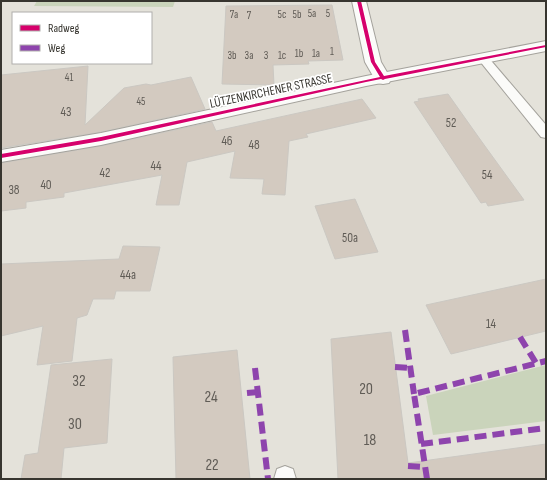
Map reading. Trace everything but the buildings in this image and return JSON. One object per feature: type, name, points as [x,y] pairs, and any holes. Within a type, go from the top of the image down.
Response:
[{"type":"street","points":[[359,1],[374,62],[383,79]]},
{"type":"street","name":"LÜTZENKIRCHENER STRASSE","points":[[1,156],[101,140],[222,112],[546,46]]},
{"type":"lane","points":[[483,58],[546,134]]},
{"type":"green space","points":[[37,1],[175,1],[173,7],[34,6]]},
{"type":"green space","points":[[546,365],[546,421],[433,435],[426,396]]},
{"type":"marked path","points":[[405,330],[414,394]]},
{"type":"marked path","points":[[520,337],[536,363]]},
{"type":"marked path","points":[[427,479],[414,394],[546,361]]},
{"type":"marked path","points":[[395,367],[410,368]]},
{"type":"marked path","points":[[255,368],[268,479]]},
{"type":"marked path","points":[[247,393],[258,392]]},
{"type":"marked path","points":[[421,444],[546,428]]},
{"type":"marked path","points":[[408,466],[425,467]]},
{"type":"cycle path","points":[[359,1],[373,62],[383,79]]},
{"type":"cycle path","points":[[1,156],[101,139],[366,81],[546,46]]}]
